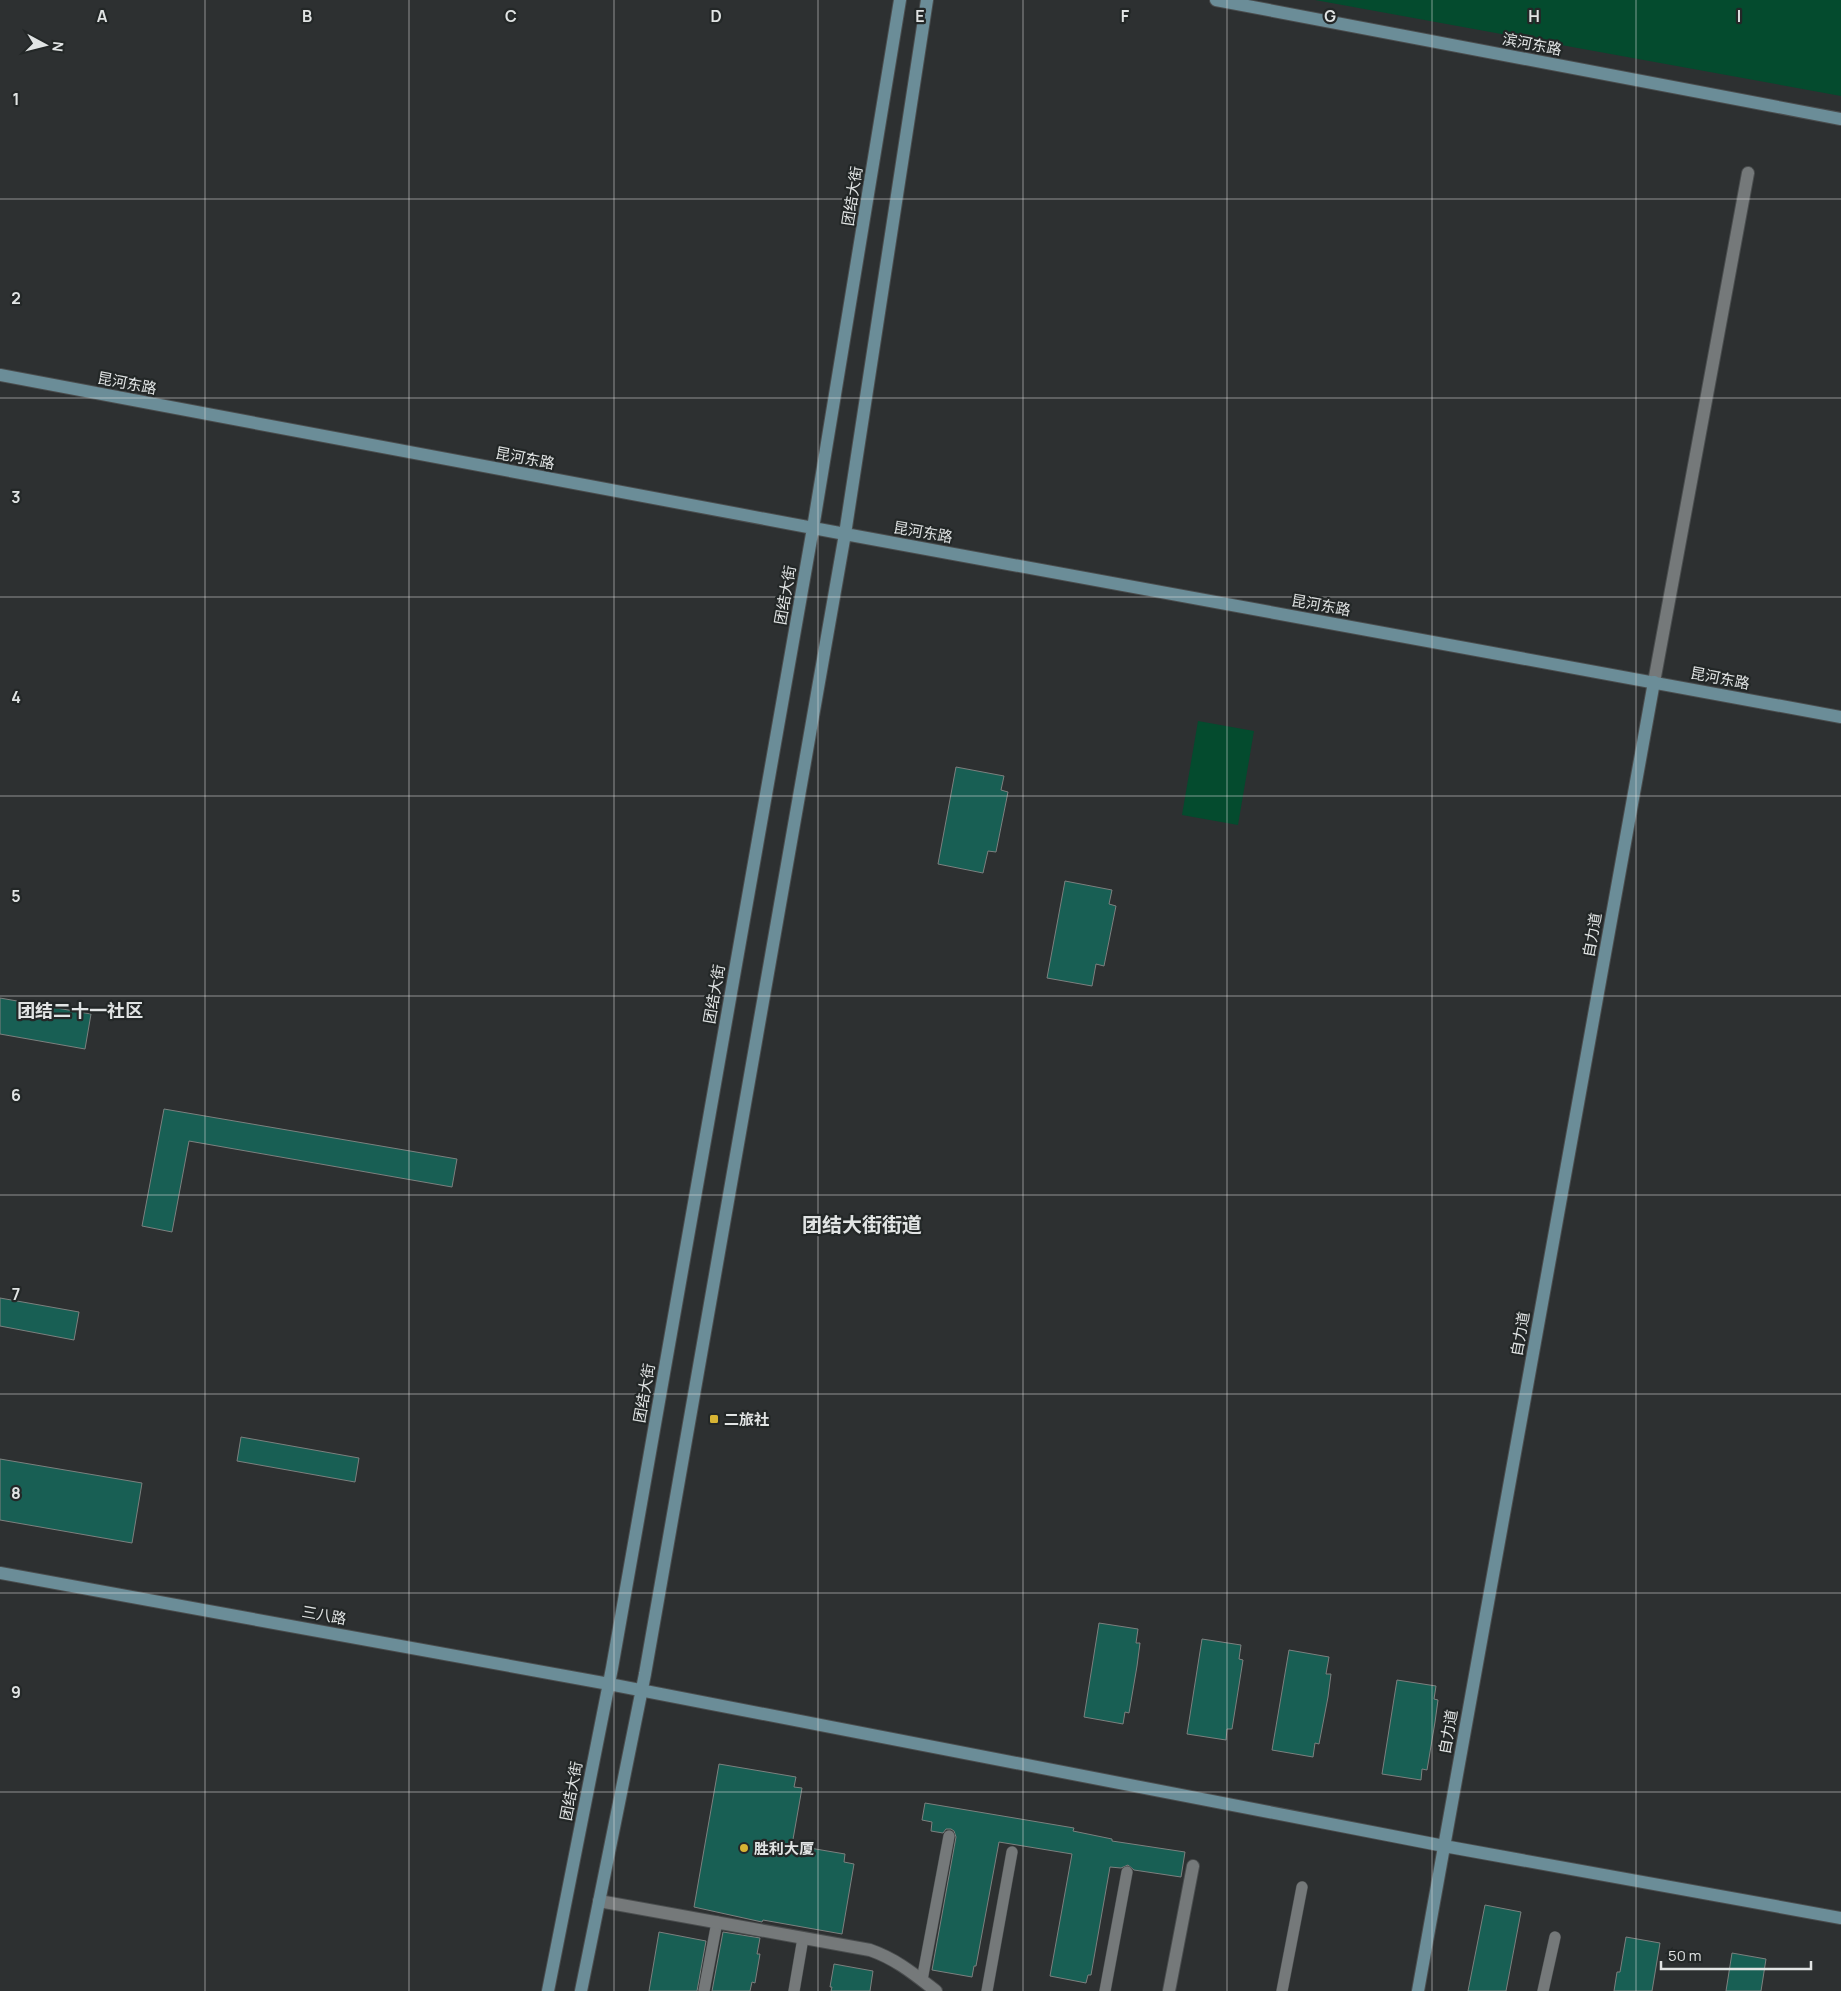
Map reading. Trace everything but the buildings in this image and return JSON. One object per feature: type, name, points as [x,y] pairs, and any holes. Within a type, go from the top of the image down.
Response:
[{"type":"main road","name":"团结大街","points":[[548,1991],[609,1684],[813,528],[900,0]]},
{"type":"main road","points":[[581,1991],[642,1690],[844,534],[927,0]]},
{"type":"main road","name":"滨河东路","points":[[1216,0],[1841,119]]},
{"type":"main road","name":"昆河东路","points":[[0,375],[844,534],[1841,718]]},
{"type":"main road","name":"自力道","points":[[1418,1991],[1654,682]]},
{"type":"main road","name":"三八路","points":[[0,1573],[642,1690],[1444,1846],[1841,1918]]},
{"type":"street","points":[[1654,682],[1748,173]]},
{"type":"street","points":[[1169,1991],[1193,1866]]},
{"type":"street","points":[[599,1901],[870,1950],[884,1955],[905,1967],[936,1991]]},
{"type":"lane","points":[[922,1980],[949,1836]]},
{"type":"lane","points":[[987,1991],[1012,1852]]},
{"type":"lane","points":[[1105,1991],[1126,1872]]},
{"type":"lane","points":[[1282,1991],[1302,1887]]},
{"type":"lane","points":[[704,1991],[717,1922]]},
{"type":"lane","points":[[1543,1991],[1554,1937]]},
{"type":"lane","points":[[794,1991],[803,1938]]},
{"type":"green space","points":[[1315,0],[1841,0],[1841,96]]},
{"type":"green space","points":[[1198,721],[1254,731],[1238,825],[1182,815]]},
{"type":"place","name":"二旅社","points":[[714,1419]]},
{"type":"place","name":"胜利大厦","points":[[744,1848]]},
{"type":"district","name":"团结二十一社区","points":[[80,1010]]},
{"type":"district","name":"团结大街街道","points":[[862,1224]]}]
